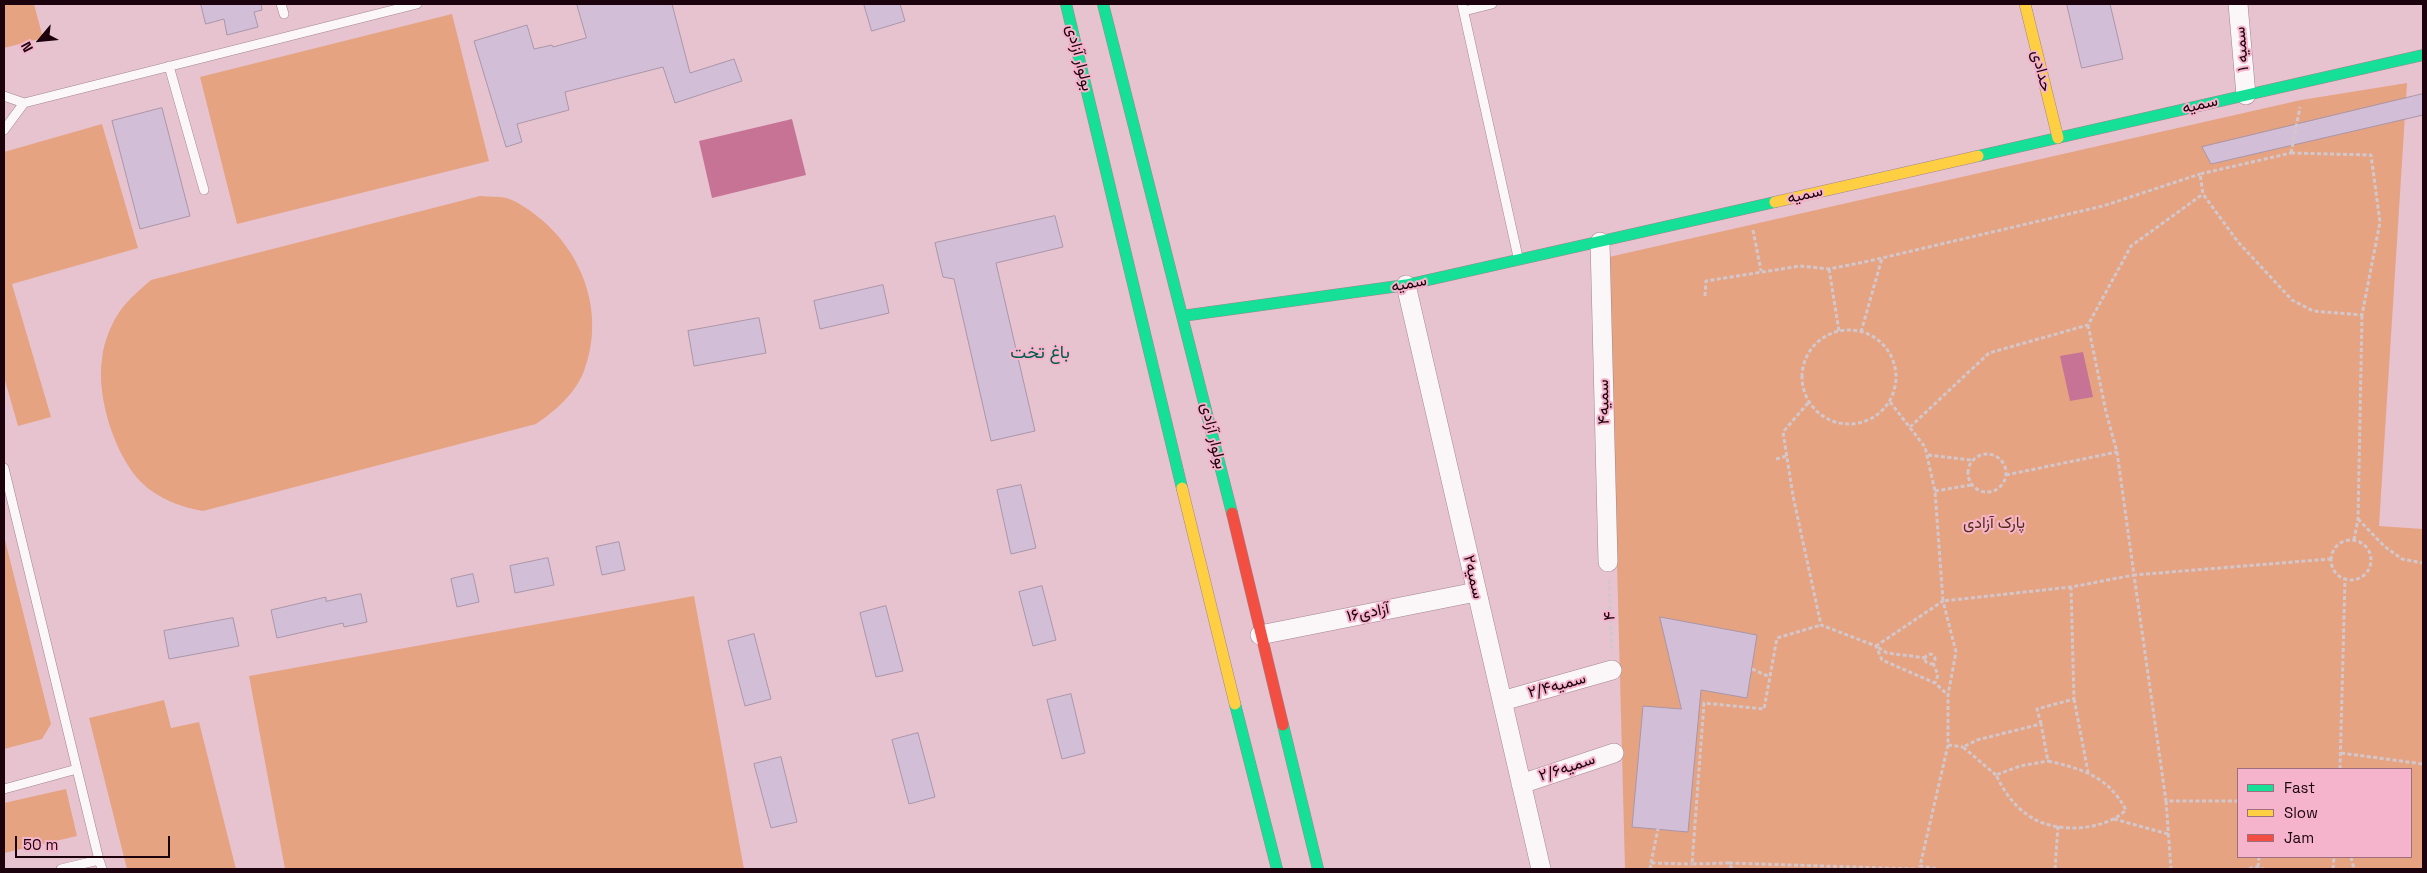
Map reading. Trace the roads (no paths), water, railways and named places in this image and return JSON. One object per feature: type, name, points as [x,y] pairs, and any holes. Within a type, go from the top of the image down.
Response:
[{"type":"main road","name":"بولوار آزادی","points":[[1066,4],[1214,603],[1277,869]]},
{"type":"main road","name":"بولوار آزادی","points":[[1103,4],[1182,316],[1247,596],[1260,634],[1318,869]]},
{"type":"main road","name":"حدادی","points":[[2025,4],[2058,138]]},
{"type":"main road","name":"سمیه","points":[[1182,316],[1406,286],[2246,95],[2299,92],[2423,55]]},
{"type":"street","name":"۱ سمیه","points":[[2238,4],[2246,95]]},
{"type":"street","name":"سمیه۴","points":[[1600,242],[1608,562]]},
{"type":"street","name":"۲سمیه","points":[[1406,286],[1541,869]]},
{"type":"street","name":"آزادی۱۶","points":[[1260,634],[1476,592]]},
{"type":"street","name":"سمیه۲/۴","points":[[1502,701],[1612,670]]},
{"type":"street","name":"سمیه۲/۶","points":[[1521,784],[1614,753]]},
{"type":"lane","points":[[282,4],[284,14]]},
{"type":"lane","points":[[4,96],[24,103],[417,4]]},
{"type":"lane","points":[[1492,4],[1463,7],[1519,260]]},
{"type":"lane","points":[[169,66],[204,190]]},
{"type":"lane","points":[[4,130],[24,103]]},
{"type":"lane","points":[[4,468],[100,865],[62,869]]},
{"type":"lane","points":[[4,789],[77,769]]},
{"type":"district","name":"باغ تخت","points":[[1040,353]]},
{"type":"park label","name":"پارک آزادی","points":[[1994,524]]}]
